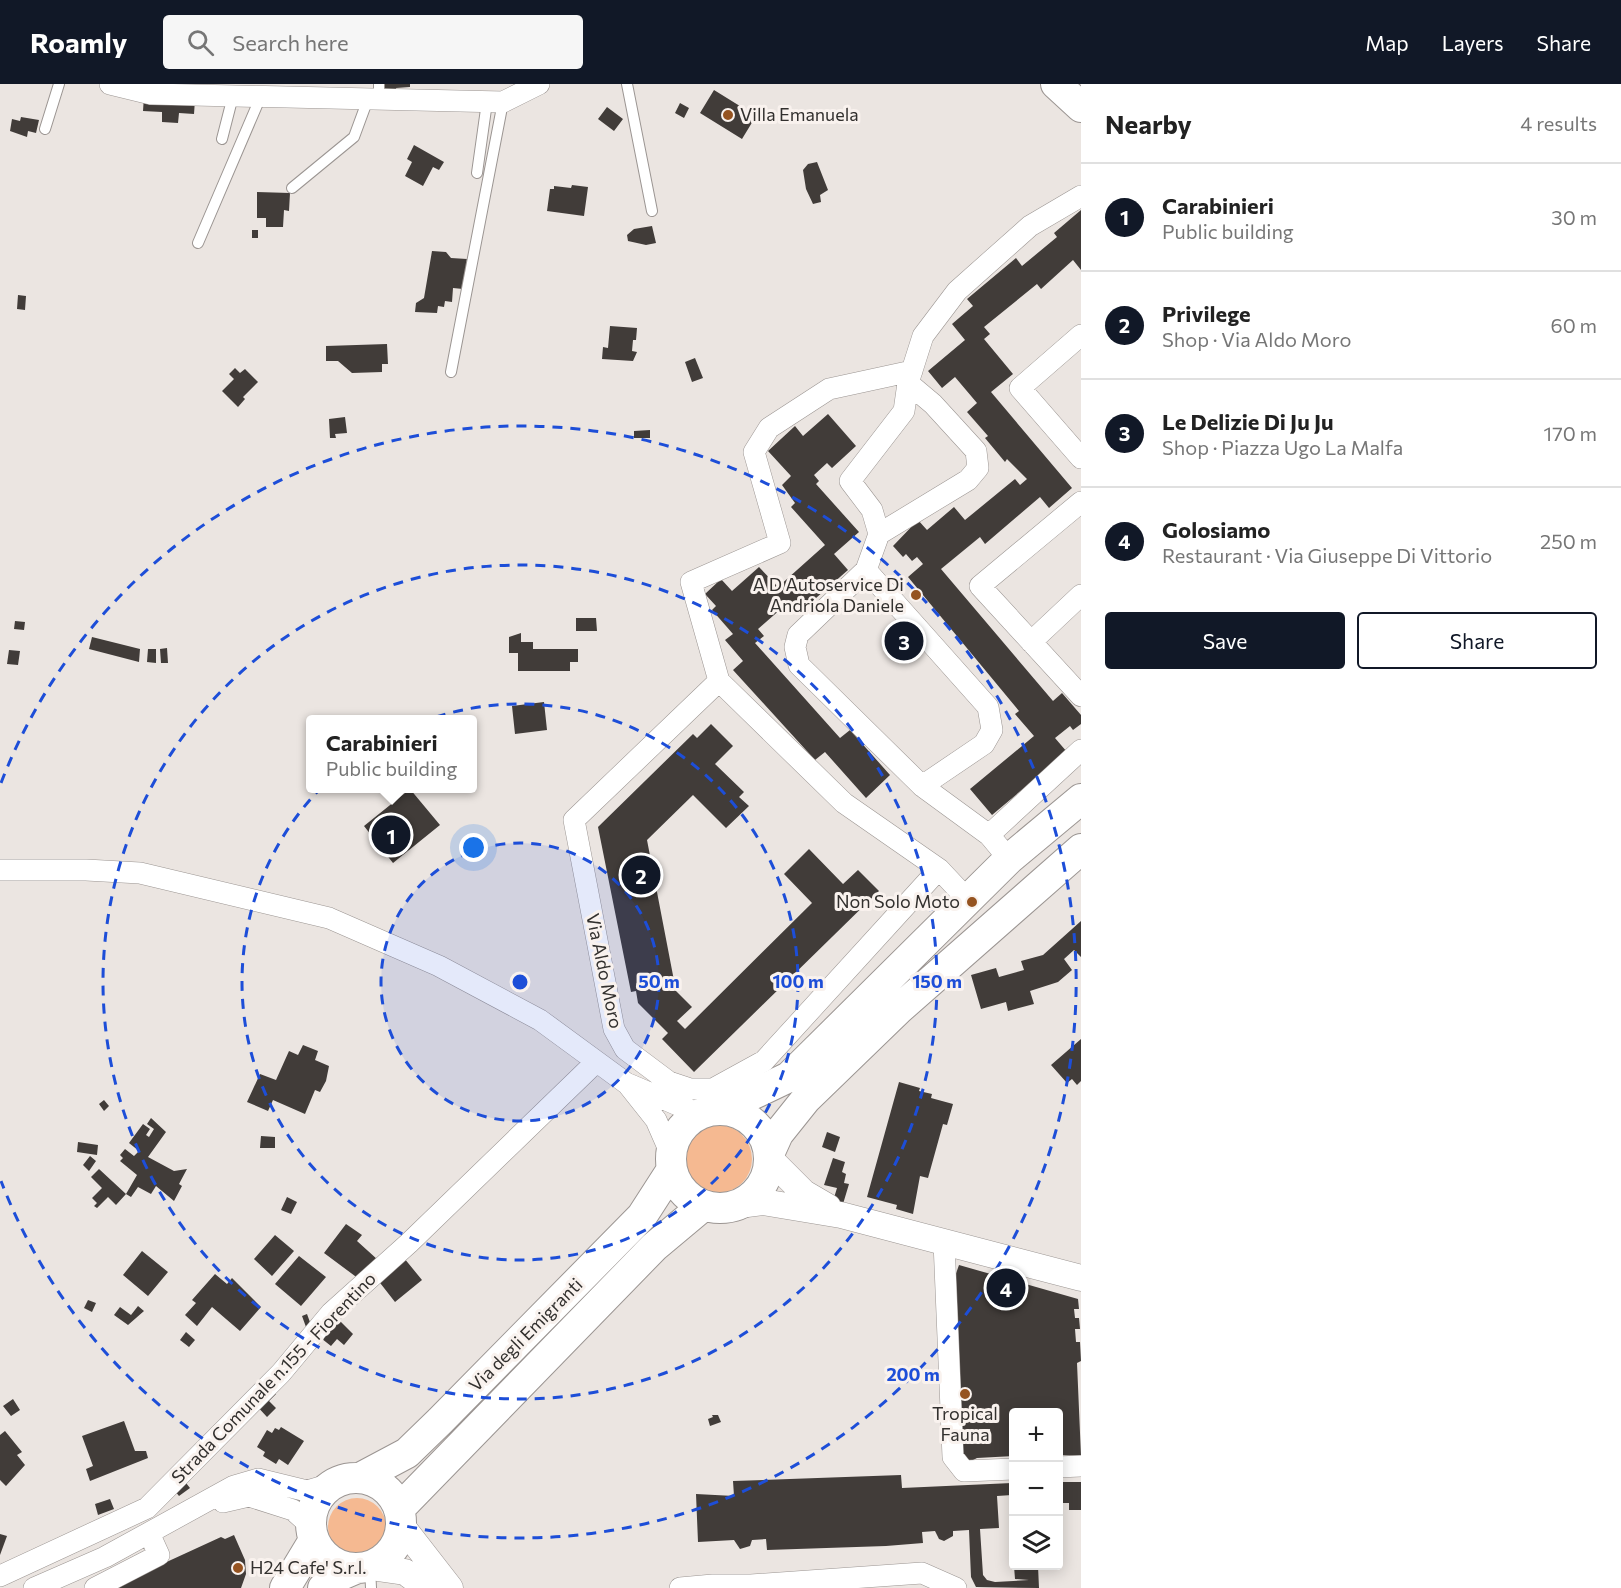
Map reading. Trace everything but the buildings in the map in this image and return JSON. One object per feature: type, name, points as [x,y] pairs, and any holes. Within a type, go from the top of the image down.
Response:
[{"type":"main road","points":[[1056,84],[1081,106]]},
{"type":"main road","points":[[1081,799],[1009,859],[789,1077],[685,1123],[675,1136],[671,1161],[678,1185],[689,1198],[703,1206],[727,1208],[751,1198],[768,1173],[769,1156],[778,1134],[806,1099],[899,1009],[1081,849]]},
{"type":"main road","points":[[710,1112],[742,1115],[759,1128],[769,1156]]},
{"type":"main road","name":"Via degli Emigranti","points":[[285,1588],[313,1533],[313,1510],[320,1497],[330,1486],[352,1479],[407,1453],[644,1214],[671,1161]]},
{"type":"main road","name":"Via degli Emigranti","points":[[323,1588],[332,1579],[365,1574],[393,1551],[400,1517],[654,1247],[703,1206]]},
{"type":"main road","points":[[352,1479],[373,1481],[384,1488],[400,1517]]},
{"type":"main road","points":[[313,1533],[330,1560],[365,1574]]},
{"type":"street","points":[[110,84],[151,94],[189,89],[233,96],[375,94],[495,102],[539,84]]},
{"type":"street","points":[[1009,859],[989,835],[922,786],[800,665],[795,647],[802,630],[866,570],[879,534],[872,510],[850,481],[904,411],[910,377],[923,336],[957,291],[1030,226],[1081,196]]},
{"type":"street","points":[[1081,335],[1020,388],[1081,458]]},
{"type":"street","points":[[879,534],[968,480],[978,468],[976,452],[910,377]]},
{"type":"street","points":[[910,377],[829,389],[769,428],[753,452],[780,543],[691,582],[719,681],[844,803],[939,869],[968,900]]},
{"type":"street","points":[[1078,508],[980,586],[1081,696]]},
{"type":"street","points":[[866,570],[988,707],[993,730],[984,744],[922,786]]},
{"type":"street","points":[[1031,642],[1081,595]]},
{"type":"street","name":"Via Aldo Moro","points":[[719,681],[574,820],[614,1029],[625,1049],[669,1082],[690,1089],[713,1089],[764,1061],[939,869]]},
{"type":"street","points":[[989,835],[1081,750]]},
{"type":"street","points":[[0,870],[86,870],[140,873],[329,918],[439,966],[540,1020],[626,1083],[710,1112]]},
{"type":"street","points":[[814,1005],[832,1034]]},
{"type":"street","name":"Strada Comunale n.155 - Fiorentino","points":[[0,1576],[147,1508],[281,1373],[331,1313],[409,1243],[596,1062]]},
{"type":"street","points":[[626,1083],[656,1120],[671,1161]]},
{"type":"street","points":[[769,1156],[804,1193],[841,1215]]},
{"type":"street","points":[[738,1205],[763,1202],[841,1215],[1081,1278]]},
{"type":"street","points":[[944,1242],[953,1457],[964,1471],[1009,1469]]},
{"type":"street","points":[[1063,1467],[1081,1466]]},
{"type":"street","points":[[34,1588],[149,1533],[234,1486],[258,1479],[307,1491],[352,1479]]},
{"type":"street","points":[[196,1509],[249,1496],[293,1510],[313,1533]]},
{"type":"street","points":[[400,1517],[450,1588]]},
{"type":"street","points":[[95,1588],[159,1556],[149,1533]]},
{"type":"street","points":[[365,1574],[405,1572],[427,1588]]},
{"type":"street","points":[[680,1588],[922,1573],[956,1588]]},
{"type":"lane","points":[[45,129],[60,84]]},
{"type":"lane","points":[[627,84],[652,211]]},
{"type":"lane","points":[[292,188],[354,136],[375,94]]},
{"type":"lane","points":[[222,139],[233,96]]},
{"type":"lane","points":[[198,243],[261,96]]},
{"type":"lane","points":[[477,173],[495,102]]},
{"type":"lane","points":[[451,372],[495,102]]},
{"type":"shaded area","points":[[725,1125],[737,1131],[746,1140],[752,1152],[750,1172],[742,1183],[725,1193],[711,1193],[694,1183],[686,1172],[684,1152],[694,1135],[705,1127]]},
{"type":"shaded area","points":[[357,1498],[368,1500],[381,1511],[386,1527],[384,1538],[373,1551],[357,1556],[346,1554],[333,1543],[328,1527],[330,1516],[341,1503]]},
{"type":"place","name":"Villa Emanuela","points":[[728,115]]},
{"type":"place","name":"A D Autoservice Di Andriola Daniele","points":[[916,595]]},
{"type":"place","name":"Le Delizie Di Ju Ju","points":[[904,641]]},
{"type":"place","name":"Carabinieri","points":[[391,835]]},
{"type":"place","name":"Privilege","points":[[641,875]]},
{"type":"place","name":"Non Solo Moto","points":[[972,902]]},
{"type":"place","name":"Golosiamo","points":[[1006,1288]]},
{"type":"place","name":"Tropical Fauna","points":[[965,1394]]},
{"type":"place","name":"H24 Cafe' S.r.l.","points":[[238,1568]]}]
